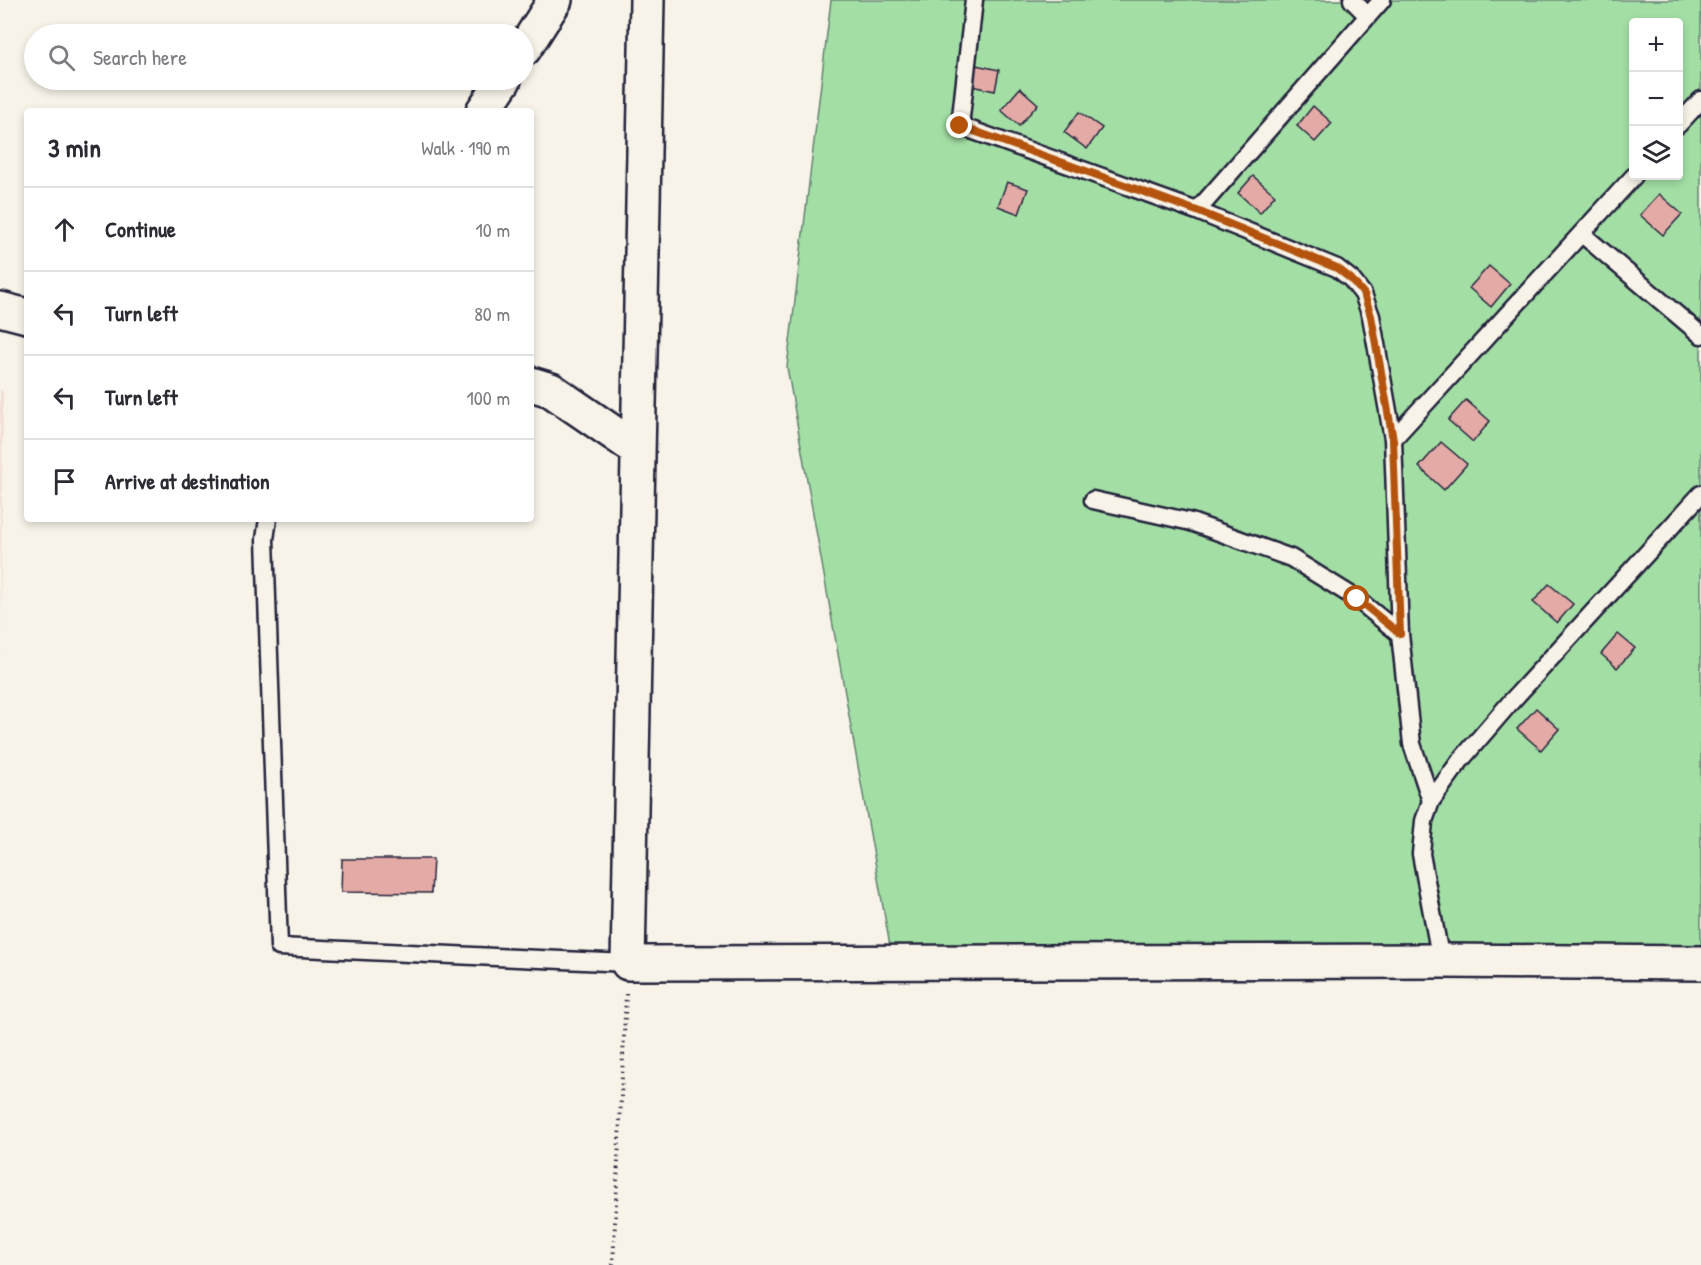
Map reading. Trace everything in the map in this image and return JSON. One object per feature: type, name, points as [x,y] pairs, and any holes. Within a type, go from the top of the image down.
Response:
[{"type":"street","points":[[534,33],[555,0]]},
{"type":"street","points":[[646,0],[628,963],[1441,961],[1701,963]]},
{"type":"street","points":[[485,108],[497,90]]},
{"type":"street","points":[[0,309],[24,315]]},
{"type":"street","points":[[534,385],[551,390],[639,450]]},
{"type":"lane","points":[[974,0],[960,126],[1197,211],[1337,268],[1364,294],[1371,316],[1393,440],[1400,634],[1412,744],[1431,801]]},
{"type":"lane","points":[[1352,0],[1368,16]]},
{"type":"lane","points":[[1197,211],[1382,0]]},
{"type":"lane","points":[[1683,120],[1701,100]]},
{"type":"lane","points":[[1393,440],[1630,180]]},
{"type":"lane","points":[[1582,234],[1701,335]]},
{"type":"lane","points":[[1441,961],[1421,854],[1424,821],[1431,801],[1460,761],[1509,704],[1701,494]]},
{"type":"lane","points":[[1093,500],[1191,522],[1291,558],[1357,599],[1400,634]]},
{"type":"lane","points":[[268,522],[265,550],[279,947],[628,963]]},
{"type":"path","points":[[613,1265],[628,963]]},
{"type":"shaded area","points":[[0,390],[3,391],[0,659]]},
{"type":"green space","points":[[831,0],[1701,0],[1701,963],[893,963],[787,367]]},
{"type":"building","points":[[976,65],[999,70],[995,91],[971,86]]},
{"type":"building","points":[[1020,88],[1038,104],[1019,126],[1001,110]]},
{"type":"building","points":[[1313,106],[1332,123],[1315,142],[1297,126]]},
{"type":"building","points":[[1079,112],[1102,128],[1087,149],[1064,132]]},
{"type":"building","points":[[1253,176],[1275,195],[1260,213],[1238,193]]},
{"type":"building","points":[[1007,182],[1028,189],[1019,214],[998,206]]},
{"type":"building","points":[[1659,194],[1682,214],[1663,235],[1640,215]]},
{"type":"building","points":[[1489,266],[1510,284],[1491,307],[1469,288]]},
{"type":"building","points":[[1466,400],[1490,421],[1473,442],[1448,420]]},
{"type":"building","points":[[1441,442],[1467,464],[1444,490],[1419,467]]},
{"type":"building","points":[[1549,584],[1573,604],[1557,623],[1533,602]]},
{"type":"building","points":[[1618,634],[1635,648],[1617,668],[1601,654]]},
{"type":"building","points":[[1536,708],[1559,729],[1541,750],[1517,729]]},
{"type":"building","points":[[342,859],[433,859],[431,893],[341,892]]},
{"type":"route","points":[[960,126],[1197,211],[1337,268],[1364,294],[1371,316],[1393,440],[1400,634],[1357,599]]}]
